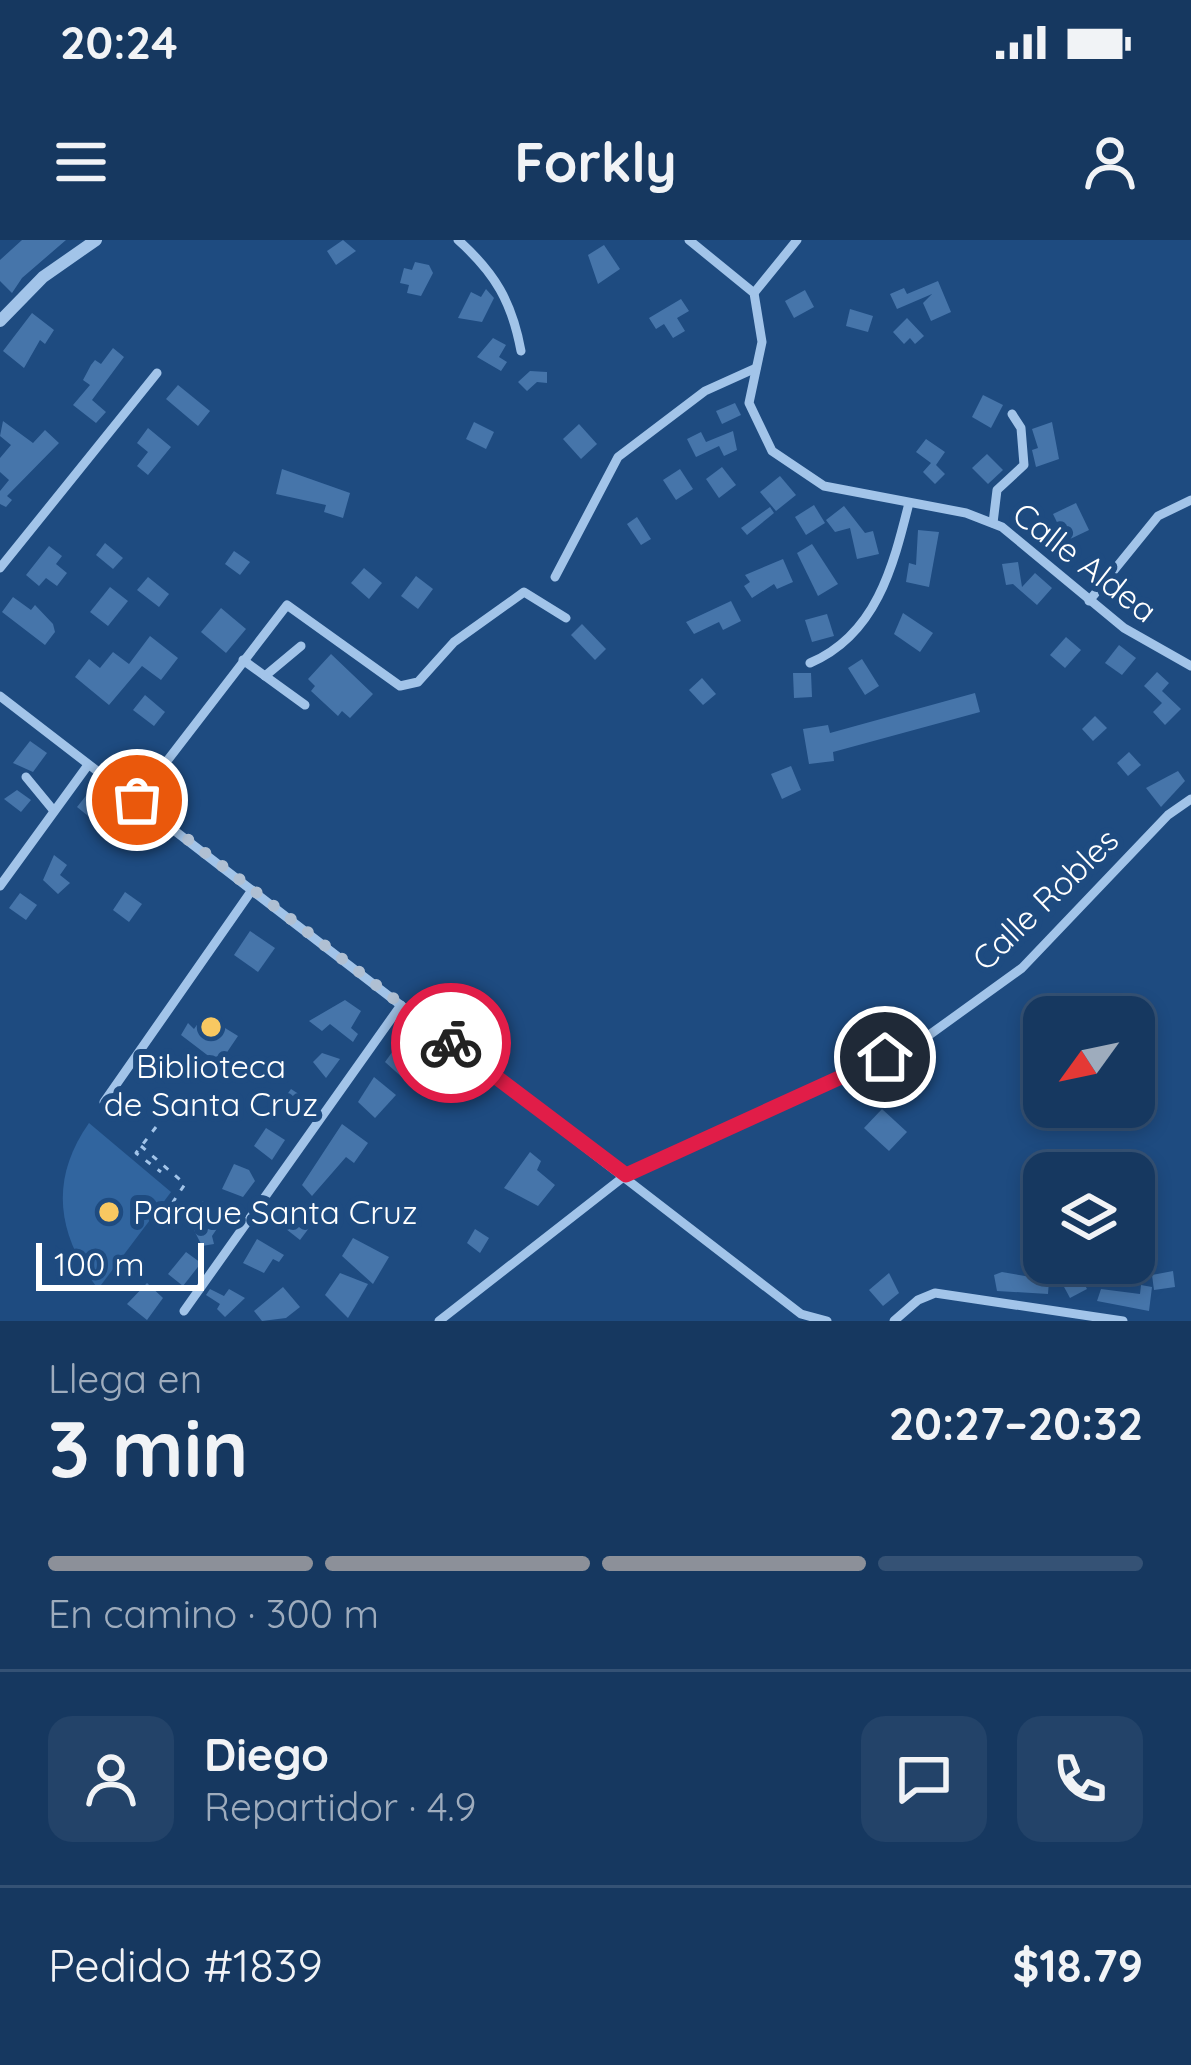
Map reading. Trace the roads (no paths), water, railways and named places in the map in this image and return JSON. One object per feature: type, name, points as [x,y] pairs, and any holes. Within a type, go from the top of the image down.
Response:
[{"type":"street","points":[[458,240],[500,283],[513,308],[521,351]]},
{"type":"street","points":[[689,240],[754,293],[797,240]]},
{"type":"street","points":[[0,319],[43,277],[93,241]]},
{"type":"street","name":"Calle Aldea","points":[[754,293],[762,342],[749,403],[772,451],[824,486],[993,523],[1156,650],[1191,666]]},
{"type":"street","points":[[555,577],[618,458],[705,391],[756,368]]},
{"type":"street","points":[[0,568],[157,373]]},
{"type":"street","points":[[993,523],[998,490],[1024,465],[1021,428],[1012,414]]},
{"type":"street","points":[[1089,601],[1158,517],[1191,500]]},
{"type":"street","points":[[810,663],[846,643],[880,597],[909,503]]},
{"type":"street","points":[[137,800],[287,604],[400,686],[418,682],[454,642],[524,592],[566,618]]},
{"type":"street","points":[[266,676],[301,646]]},
{"type":"street","points":[[243,660],[304,705]]},
{"type":"street","points":[[0,696],[626,1175],[802,1317],[827,1321]]},
{"type":"street","points":[[0,886],[88,765]]},
{"type":"street","points":[[26,777],[54,811]]},
{"type":"street","name":"Calle Robles","points":[[439,1321],[626,1175],[925,1038],[1022,968],[1168,815],[1191,799]]},
{"type":"street","points":[[104,1102],[252,890]]},
{"type":"street","points":[[184,1311],[401,1005]]},
{"type":"street","points":[[894,1321],[917,1300],[935,1293],[1123,1321]]},
{"type":"place","name":"Biblioteca de Santa Cruz","points":[[211,1027]]},
{"type":"place","name":"Parque Santa Cruz","points":[[109,1212]]}]
